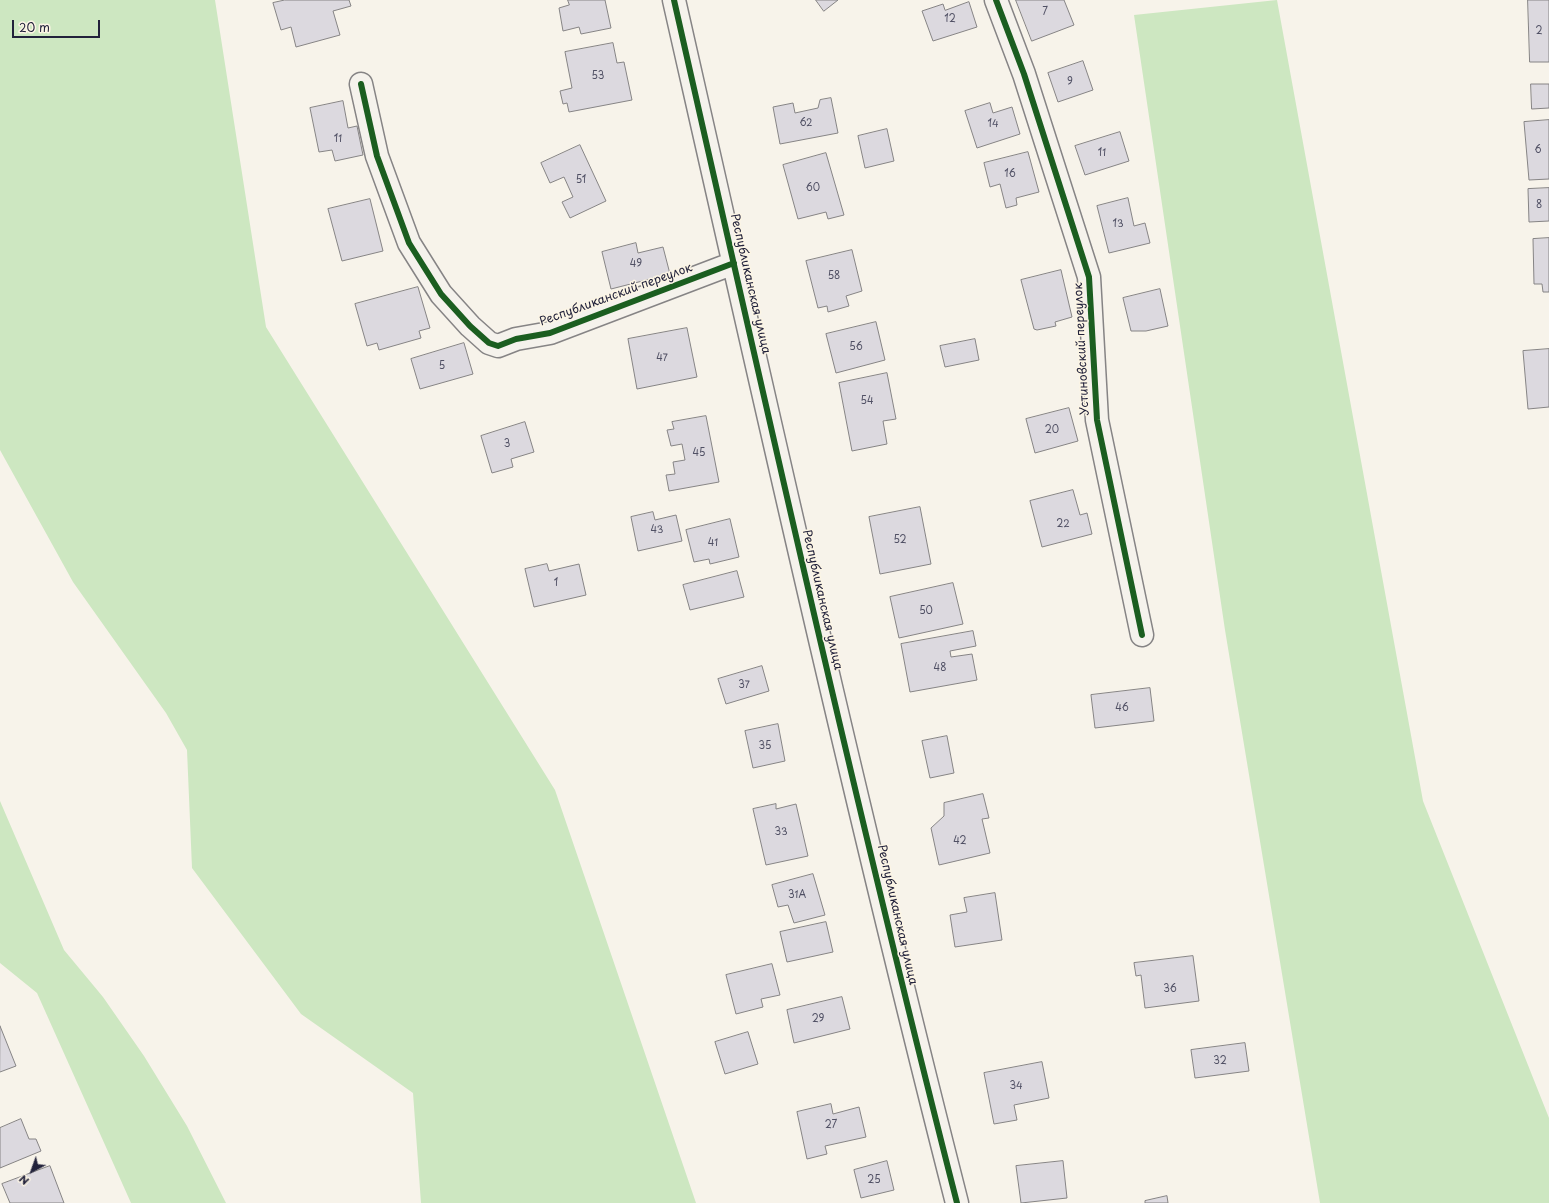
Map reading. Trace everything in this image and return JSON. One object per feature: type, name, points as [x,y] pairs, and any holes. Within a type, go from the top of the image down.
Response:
[{"type":"street","name":"Республиканская улица","points":[[674,0],[810,597],[912,1025],[957,1203]]},
{"type":"street","name":"Устиновский переулок","points":[[996,0],[1024,74],[1089,277],[1097,420],[1142,635]]},
{"type":"street","name":"Республиканский переулок","points":[[361,84],[377,156],[409,243],[441,294],[470,326],[489,343],[498,346],[516,339],[550,333],[734,263]]},
{"type":"green space","points":[[0,0],[215,0],[266,327],[555,790],[696,1203],[421,1203],[413,1093],[301,1014],[192,868],[187,750],[166,713],[73,582],[0,450]]},
{"type":"green space","points":[[1277,0],[1423,801],[1549,1118],[1549,1203],[1320,1203],[1225,630],[1134,15]]},
{"type":"green space","points":[[0,801],[64,950],[103,997],[144,1056],[187,1126],[226,1203],[131,1203],[37,993],[0,963]]},
{"type":"building","points":[[285,0],[349,0],[351,6],[333,11],[340,35],[296,47],[291,27],[281,30],[273,3]]},
{"type":"building","points":[[568,0],[605,0],[611,28],[581,34],[579,27],[563,31],[559,8],[569,5]]},
{"type":"building","points":[[816,0],[838,0],[824,11]]},
{"type":"building","points":[[1016,0],[1064,0],[1074,25],[1032,41]]},
{"type":"building","points":[[1528,0],[1549,0],[1549,62],[1530,62]]},
{"type":"building","points":[[969,2],[977,27],[933,41],[922,11],[943,4],[945,10]]},
{"type":"building","points":[[613,43],[617,63],[624,62],[632,100],[569,112],[567,103],[563,104],[560,91],[572,88],[565,52]]},
{"type":"building","points":[[1083,61],[1093,90],[1058,102],[1048,73]]},
{"type":"building","points":[[1531,84],[1549,84],[1549,108],[1532,109]]},
{"type":"building","points":[[831,98],[838,133],[780,144],[773,107],[793,103],[795,113],[818,108],[820,100]]},
{"type":"building","points":[[343,101],[348,128],[357,126],[363,155],[335,161],[332,150],[319,152],[310,108]]},
{"type":"building","points":[[990,103],[993,113],[1012,107],[1020,134],[977,148],[965,111]]},
{"type":"building","points":[[1549,120],[1549,179],[1529,180],[1524,122]]},
{"type":"building","points":[[887,129],[894,161],[865,168],[858,136]]},
{"type":"building","points":[[1120,132],[1129,161],[1085,175],[1075,146]]},
{"type":"building","points":[[580,145],[606,201],[570,218],[562,202],[573,197],[564,177],[550,183],[541,163]]},
{"type":"building","points":[[1028,152],[1039,192],[1016,198],[1017,205],[1006,208],[1000,184],[990,187],[984,163]]},
{"type":"building","points":[[826,153],[844,215],[828,219],[826,212],[798,219],[783,165]]},
{"type":"building","points":[[1549,188],[1549,221],[1529,222],[1528,189]]},
{"type":"building","points":[[1128,198],[1134,226],[1145,223],[1150,243],[1109,253],[1097,206]]},
{"type":"building","points":[[370,199],[383,251],[342,261],[328,209]]},
{"type":"building","points":[[1549,238],[1549,292],[1543,292],[1542,284],[1534,284],[1533,239]]},
{"type":"building","points":[[636,243],[638,253],[663,247],[670,274],[611,289],[602,252]]},
{"type":"building","points":[[852,250],[862,291],[846,296],[849,306],[828,312],[827,306],[818,308],[806,261]]},
{"type":"building","points":[[1061,270],[1072,317],[1055,322],[1056,326],[1037,330],[1034,329],[1021,280]]},
{"type":"building","points":[[418,287],[430,328],[419,331],[421,338],[379,350],[377,343],[367,346],[355,304]]},
{"type":"building","points":[[1160,289],[1168,326],[1146,331],[1131,331],[1123,298]]},
{"type":"building","points":[[876,322],[885,360],[836,373],[826,334]]},
{"type":"building","points":[[687,328],[697,377],[637,389],[628,339]]},
{"type":"building","points":[[975,339],[979,360],[945,367],[940,346]]},
{"type":"building","points":[[464,343],[473,374],[420,389],[411,359]]},
{"type":"building","points":[[1549,349],[1549,407],[1528,409],[1523,351]]},
{"type":"building","points":[[887,373],[896,419],[883,421],[887,444],[852,451],[839,383]]},
{"type":"building","points":[[1069,408],[1078,441],[1035,453],[1026,419]]},
{"type":"building","points":[[706,416],[719,482],[669,491],[666,475],[675,474],[673,462],[685,460],[682,444],[671,446],[667,430],[674,429],[672,422]]},
{"type":"building","points":[[525,422],[534,452],[511,459],[513,467],[492,473],[481,436]]},
{"type":"building","points":[[1073,490],[1080,515],[1087,513],[1092,534],[1042,547],[1030,501]]},
{"type":"building","points":[[920,507],[931,564],[880,574],[869,517]]},
{"type":"building","points":[[653,512],[655,520],[676,515],[682,541],[638,551],[631,517]]},
{"type":"building","points":[[730,519],[739,557],[710,564],[709,559],[694,562],[686,530]]},
{"type":"building","points":[[547,564],[549,571],[579,564],[586,595],[534,607],[525,569]]},
{"type":"building","points":[[737,571],[744,597],[690,610],[683,585]]},
{"type":"building","points":[[953,583],[963,624],[899,638],[890,597]]},
{"type":"building","points":[[973,631],[976,646],[950,651],[951,657],[972,654],[977,680],[910,692],[901,644]]},
{"type":"building","points":[[762,666],[769,691],[726,704],[718,679]]},
{"type":"building","points":[[1150,688],[1154,721],[1095,728],[1091,695]]},
{"type":"building","points":[[778,724],[785,761],[753,768],[745,731]]},
{"type":"building","points":[[947,736],[954,773],[930,778],[922,741]]},
{"type":"building","points":[[983,794],[989,818],[982,819],[990,853],[939,865],[931,828],[944,816],[944,803]]},
{"type":"building","points":[[776,804],[776,809],[796,804],[808,856],[766,865],[753,809]]},
{"type":"building","points":[[813,874],[825,915],[794,923],[788,905],[778,907],[772,885]]},
{"type":"building","points":[[995,893],[1002,940],[955,947],[950,915],[967,912],[964,898]]},
{"type":"building","points":[[826,922],[833,952],[787,962],[780,932]]},
{"type":"building","points":[[1193,956],[1199,1001],[1145,1008],[1141,975],[1136,976],[1134,963]]},
{"type":"building","points":[[772,964],[780,995],[761,999],[763,1007],[736,1014],[726,975]]},
{"type":"building","points":[[842,997],[850,1029],[794,1043],[787,1010]]},
{"type":"building","points":[[0,1026],[16,1066],[0,1072]]},
{"type":"building","points":[[748,1032],[758,1064],[725,1074],[715,1042]]},
{"type":"building","points":[[1245,1043],[1249,1071],[1195,1078],[1191,1050]]},
{"type":"building","points":[[1042,1062],[1049,1098],[1014,1105],[1017,1120],[994,1124],[984,1073]]},
{"type":"building","points":[[831,1104],[833,1114],[859,1107],[866,1137],[825,1146],[827,1154],[807,1159],[797,1112]]},
{"type":"building","points":[[21,1119],[29,1139],[36,1139],[41,1151],[0,1168],[0,1128]]},
{"type":"building","points":[[887,1161],[894,1190],[861,1198],[854,1170]]},
{"type":"building","points":[[1063,1161],[1067,1198],[1021,1203],[1016,1166]]},
{"type":"building","points":[[50,1166],[64,1203],[10,1203],[2,1184]]},
{"type":"building","points":[[1167,1196],[1168,1203],[1145,1203],[1145,1201]]},
{"type":"cycle path","points":[[674,0],[847,753],[919,1053],[957,1203]]},
{"type":"cycle path","points":[[996,0],[1024,74],[1089,277],[1097,420],[1142,635]]},
{"type":"cycle path","points":[[361,84],[377,156],[409,243],[441,294],[470,326],[489,343],[498,346],[516,339],[550,333],[734,263]]}]
